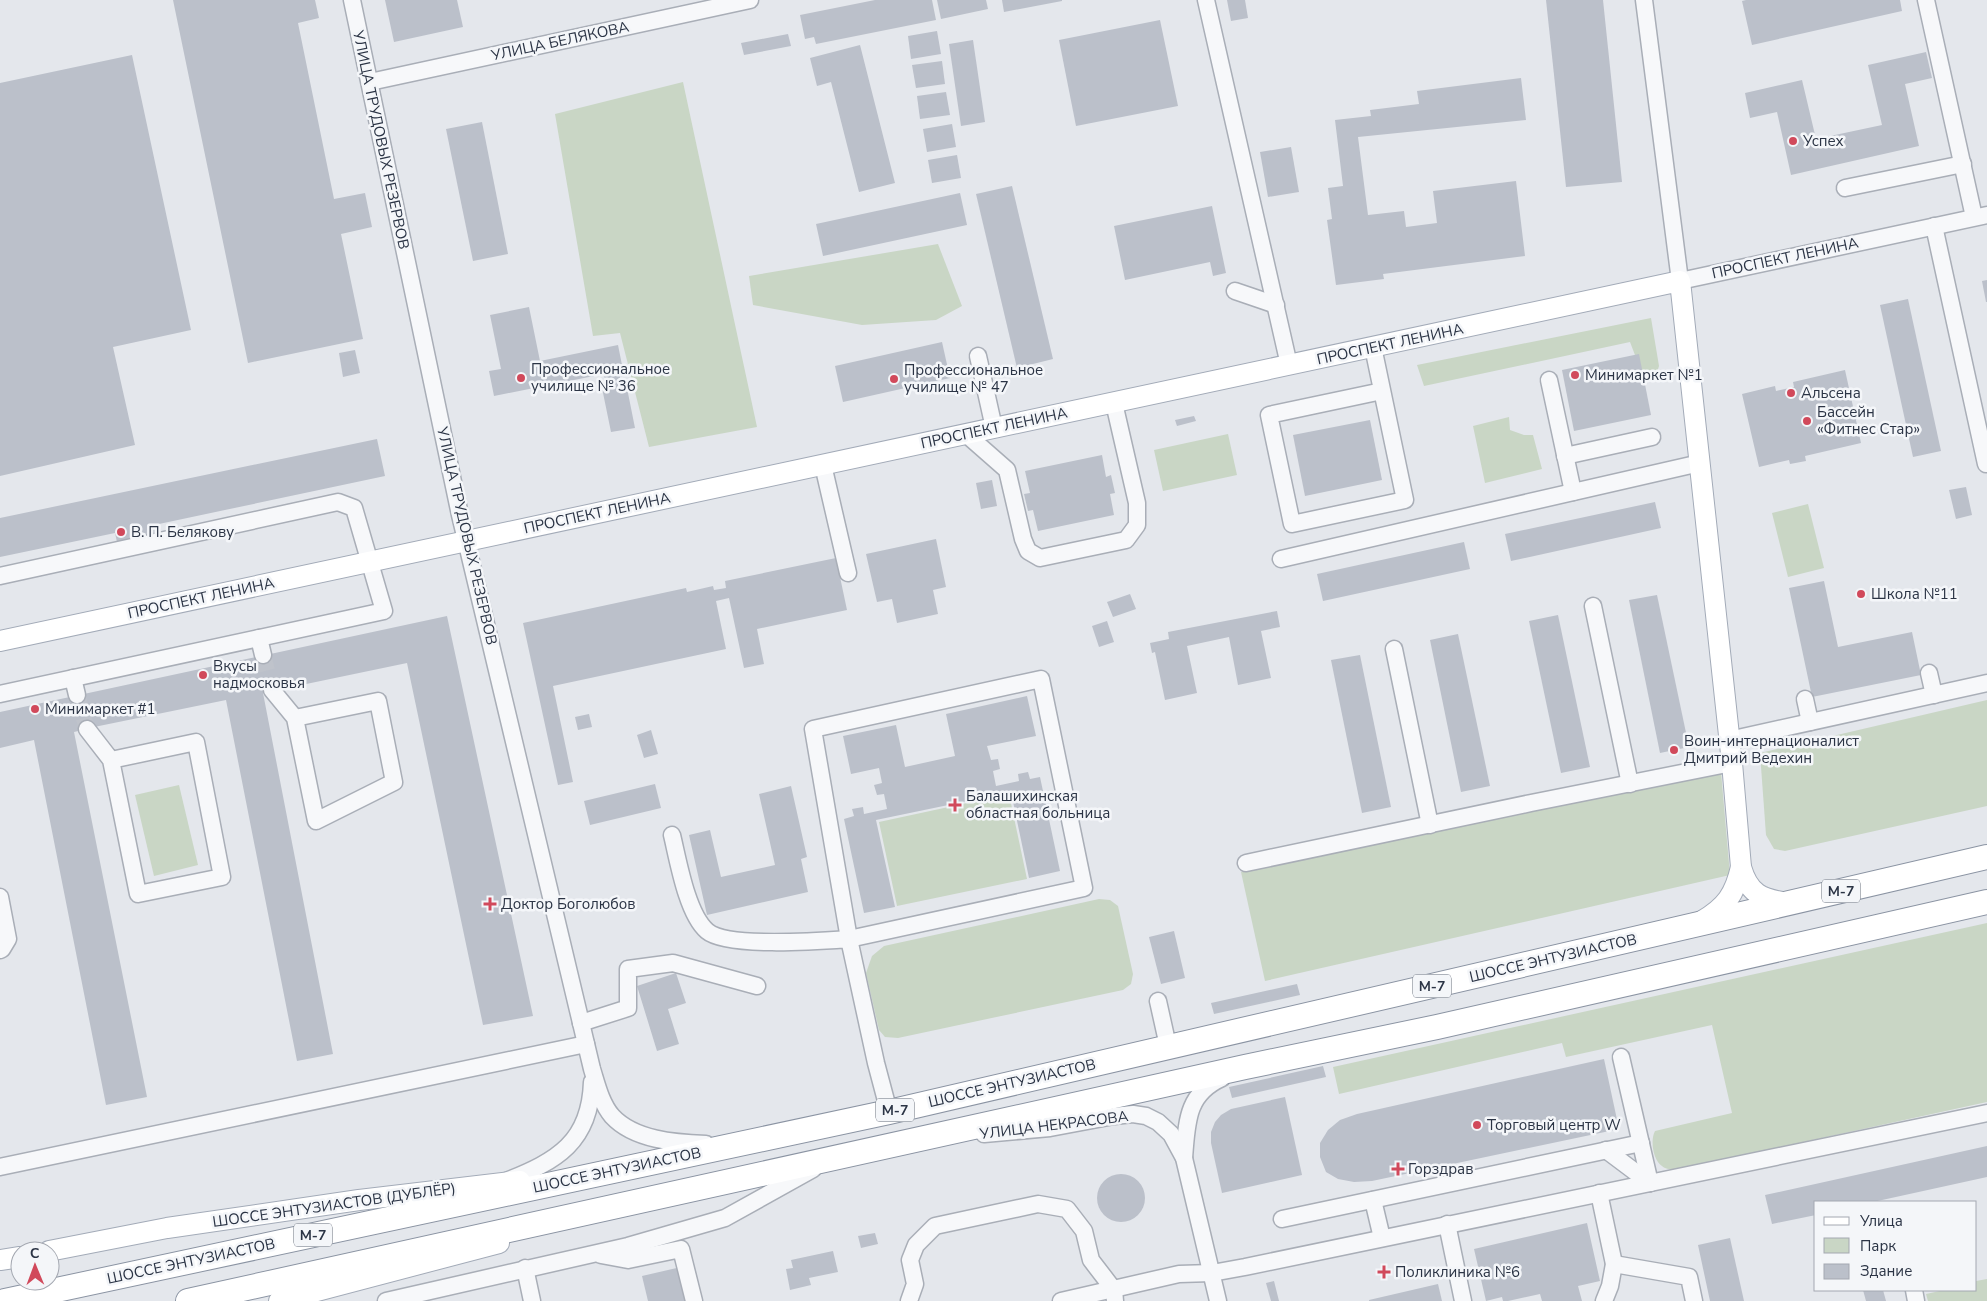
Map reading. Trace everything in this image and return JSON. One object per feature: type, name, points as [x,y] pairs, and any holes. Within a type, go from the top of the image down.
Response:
[{"type":"highway","name":"ШОССЕ ЭНТУЗИАСТОВ","points":[[5,1301],[889,1112],[1987,857]]},
{"type":"highway","name":"М-7","points":[[188,1301],[1245,1067],[1437,1027],[1987,902]]},
{"type":"main road","name":"ПРОСПЕКТ ЛЕНИНА","points":[[0,641],[1680,281]]},
{"type":"main road","points":[[1680,281],[1730,740],[1741,867],[1744,879],[1751,890],[1772,901],[1790,903]]},
{"type":"main road","points":[[1695,925],[1714,914],[1727,903],[1734,891],[1741,867]]},
{"type":"main road","name":"ШОССЕ ЭНТУЗИАСТОВ (ДУБЛЁР)","points":[[60,1249],[177,1227],[359,1200],[620,1170]]},
{"type":"main road","points":[[279,1301],[504,1242],[679,1192]]},
{"type":"street","name":"УЛИЦА ТРУДОВЫХ РЕЗЕРВОВ","points":[[352,0],[466,541],[592,1070],[607,1107],[612,1115],[624,1126],[643,1135],[684,1144],[740,1144]]},
{"type":"street","name":"УЛИЦА БЕЛЯКОВА","points":[[370,82],[750,0]]},
{"type":"street","points":[[1206,0],[1289,365]]},
{"type":"street","points":[[1644,0],[1680,281]]},
{"type":"street","points":[[1926,0],[1962,164],[1981,216]]},
{"type":"street","points":[[1845,188],[1962,164]]},
{"type":"street","name":"ПРОСПЕКТ ЛЕНИНА","points":[[1680,281],[1981,216]]},
{"type":"street","points":[[1934,226],[1986,464]]},
{"type":"street","points":[[1235,291],[1276,305]]},
{"type":"street","points":[[1373,347],[1405,500],[1292,524],[1269,415],[1382,391]]},
{"type":"street","points":[[978,356],[994,428]]},
{"type":"street","points":[[1549,380],[1573,492]]},
{"type":"street","points":[[966,434],[1007,470],[1023,539],[1028,551],[1040,558],[1126,540],[1137,525],[1138,504],[1114,403]]},
{"type":"street","points":[[1565,456],[1652,437]]},
{"type":"street","points":[[1280,559],[1700,462]]},
{"type":"street","points":[[823,465],[848,573]]},
{"type":"street","points":[[0,576],[338,502],[354,508],[384,611],[0,694]]},
{"type":"street","points":[[1593,606],[1630,784]]},
{"type":"street","points":[[259,638],[263,655]]},
{"type":"street","points":[[1394,649],[1430,825]]},
{"type":"street","points":[[1928,673],[1934,695]]},
{"type":"street","points":[[73,678],[77,695]]},
{"type":"street","points":[[672,835],[686,890],[695,915],[706,930],[719,938],[794,942],[850,939],[1084,888],[1041,679],[813,729],[850,939],[876,1063],[889,1112]]},
{"type":"street","points":[[1730,740],[1987,684]]},
{"type":"street","points":[[272,690],[295,718],[316,821],[394,782],[378,701],[295,718]]},
{"type":"street","points":[[1805,699],[1810,722]]},
{"type":"street","points":[[86,729],[111,760],[138,894],[222,877],[196,742],[111,760]]},
{"type":"street","points":[[1246,863],[1732,763]]},
{"type":"street","points":[[0,897],[8,939],[2,950],[0,950]]},
{"type":"street","points":[[581,1023],[628,1008],[628,969],[673,964],[757,986]]},
{"type":"street","points":[[1158,1001],[1168,1046]]},
{"type":"street","points":[[0,1167],[586,1044]]},
{"type":"street","points":[[1621,1057],[1650,1183]]},
{"type":"street","name":"УЛИЦА НЕКРАСОВА","points":[[1184,1158],[1186,1127],[1196,1096],[1216,1080],[1245,1067]]},
{"type":"street","name":"УЛИЦА ТРУДОВЫХ РЕЗЕРВОВ","points":[[497,1184],[533,1170],[559,1154],[577,1137],[586,1120],[592,1101],[592,1070]]},
{"type":"street","points":[[1061,1301],[1115,1295],[1179,1274],[1212,1273],[1987,1113]]},
{"type":"street","name":"УЛИЦА НЕКРАСОВА","points":[[905,1142],[1050,1128],[1133,1114],[1146,1116],[1158,1122],[1171,1134],[1184,1158],[1218,1301]]},
{"type":"street","points":[[1282,1219],[1641,1143]]},
{"type":"street","points":[[1606,1150],[1650,1183]]},
{"type":"street","points":[[386,1301],[628,1246],[725,1218],[832,1158]]},
{"type":"street","points":[[1599,1193],[1614,1264],[1610,1286],[1604,1301]]},
{"type":"street","points":[[1379,1199],[1387,1237]]},
{"type":"street","points":[[909,1301],[915,1284],[910,1260],[916,1244],[935,1226],[1038,1204],[1067,1209],[1084,1230],[1092,1260],[1115,1295]]},
{"type":"street","points":[[1447,1224],[1463,1301]]},
{"type":"street","points":[[594,1253],[628,1260],[681,1249],[694,1301]]},
{"type":"street","points":[[1614,1264],[1689,1277],[1694,1301]]},
{"type":"street","points":[[525,1268],[532,1301]]},
{"type":"green space","points":[[683,82],[757,427],[649,447],[620,333],[593,336],[555,114]]},
{"type":"green space","points":[[938,244],[962,306],[936,320],[862,325],[753,305],[749,276]]},
{"type":"green space","points":[[1651,318],[1659,366],[1655,379],[1643,376],[1630,342],[1424,386],[1417,365]]},
{"type":"green space","points":[[1509,417],[1510,430],[1524,435],[1533,435],[1542,469],[1485,483],[1473,426]]},
{"type":"green space","points":[[1228,434],[1237,475],[1163,491],[1154,450]]},
{"type":"green space","points":[[1808,504],[1824,568],[1788,577],[1772,513]]},
{"type":"green space","points":[[1987,700],[1987,806],[1785,851],[1774,849],[1766,835],[1760,753]]},
{"type":"green space","points":[[1721,772],[1730,875],[1265,981],[1241,872]]},
{"type":"green space","points":[[179,785],[198,865],[154,876],[135,795]]},
{"type":"green space","points":[[1009,794],[1027,879],[897,906],[879,822]]},
{"type":"green space","points":[[1099,899],[1110,900],[1118,906],[1133,974],[1131,984],[1123,990],[898,1038],[885,1037],[879,1030],[866,973],[872,956],[884,946]]},
{"type":"green space","points":[[1987,923],[1987,1102],[1674,1170],[1663,1167],[1656,1159],[1653,1150],[1653,1135],[1655,1131],[1732,1113],[1712,1025],[1566,1057],[1562,1043],[1339,1094],[1333,1067]]},
{"type":"green space","points":[[1987,1279],[1987,1301],[1928,1301],[1926,1294],[1940,1291],[1977,1291],[1977,1281]]},
{"type":"building","points":[[173,0],[315,0],[319,18],[298,23],[334,199],[365,193],[372,227],[341,234],[363,339],[248,363]]},
{"type":"building","points":[[385,0],[457,0],[463,27],[394,42]]},
{"type":"building","points":[[875,0],[932,0],[936,20],[816,44],[814,37],[805,39],[800,15]]},
{"type":"building","points":[[937,0],[986,0],[988,9],[941,19]]},
{"type":"building","points":[[1002,0],[1062,0],[1062,1],[1004,12]]},
{"type":"building","points":[[1227,0],[1245,0],[1248,18],[1231,21]]},
{"type":"building","points":[[1546,0],[1603,0],[1622,182],[1566,187]]},
{"type":"building","points":[[1900,0],[1902,11],[1752,45],[1742,1]]},
{"type":"building","points":[[1160,20],[1178,106],[1076,126],[1059,40]]},
{"type":"building","points":[[937,31],[941,54],[911,59],[908,36]]},
{"type":"building","points":[[788,34],[791,46],[744,55],[741,43]]},
{"type":"building","points":[[973,40],[985,122],[961,126],[949,44]]},
{"type":"building","points":[[860,45],[895,183],[859,192],[831,82],[817,86],[810,58]]},
{"type":"building","points":[[1926,52],[1932,78],[1905,84],[1919,146],[1791,175],[1777,112],[1750,118],[1745,93],[1802,80],[1816,139],[1882,125],[1868,65]]},
{"type":"building","points":[[132,55],[191,330],[113,347],[135,445],[0,476],[0,83]]},
{"type":"building","points":[[942,61],[945,84],[916,88],[912,65]]},
{"type":"building","points":[[1521,78],[1526,120],[1358,137],[1368,215],[1404,211],[1406,227],[1437,223],[1433,191],[1516,181],[1525,256],[1383,274],[1384,279],[1336,285],[1327,220],[1332,219],[1328,188],[1343,186],[1335,120],[1371,116],[1370,110],[1419,104],[1417,91]]},
{"type":"building","points":[[946,92],[950,115],[920,119],[917,96]]},
{"type":"building","points":[[482,122],[508,254],[473,261],[446,129]]},
{"type":"building","points":[[952,124],[956,147],[927,152],[923,129]]},
{"type":"building","points":[[1291,147],[1299,192],[1268,197],[1260,152]]},
{"type":"building","points":[[957,155],[961,178],[932,183],[928,160]]},
{"type":"building","points":[[1012,186],[1053,359],[1017,368],[976,194]]},
{"type":"building","points":[[960,193],[967,225],[823,256],[816,224]]},
{"type":"building","points":[[1212,206],[1226,273],[1213,276],[1210,262],[1125,280],[1114,226]]},
{"type":"building","points":[[1987,280],[1987,302],[1986,302],[1982,281]]},
{"type":"building","points":[[1908,299],[1941,451],[1913,457],[1880,305]]},
{"type":"building","points":[[529,307],[540,361],[618,345],[623,370],[619,371],[621,384],[626,383],[635,428],[611,432],[602,388],[606,387],[604,374],[494,396],[489,371],[501,369],[490,315]]},
{"type":"building","points":[[942,342],[950,378],[843,402],[835,366]]},
{"type":"building","points":[[355,350],[360,373],[343,377],[339,353]]},
{"type":"building","points":[[1639,354],[1651,415],[1574,431],[1562,370]]},
{"type":"building","points":[[1845,370],[1861,443],[1805,456],[1806,461],[1790,464],[1789,460],[1759,467],[1742,394],[1775,386],[1776,391],[1794,387],[1793,382]]},
{"type":"building","points":[[1194,416],[1196,421],[1177,426],[1175,420]]},
{"type":"building","points":[[1370,420],[1382,480],[1305,496],[1293,435]]},
{"type":"building","points":[[377,439],[385,476],[159,524],[161,532],[117,542],[115,533],[0,557],[0,518]]},
{"type":"building","points":[[1102,455],[1106,477],[1111,475],[1115,493],[1110,494],[1114,515],[1038,531],[1033,510],[1028,511],[1024,494],[1030,493],[1025,471]]},
{"type":"building","points":[[992,480],[997,506],[981,509],[976,483]]},
{"type":"building","points":[[1966,487],[1972,515],[1956,519],[1949,490]]},
{"type":"building","points":[[1655,502],[1661,528],[1511,561],[1505,534]]},
{"type":"building","points":[[936,539],[946,587],[933,590],[938,614],[897,623],[892,599],[877,602],[866,554]]},
{"type":"building","points":[[1464,542],[1470,569],[1323,601],[1317,574]]},
{"type":"building","points":[[836,558],[847,610],[757,629],[764,664],[744,668],[729,598],[716,601],[726,649],[553,686],[573,782],[558,785],[523,623],[686,588],[687,592],[713,586],[714,590],[726,588],[725,581]]},
{"type":"building","points":[[1824,581],[1838,647],[1912,632],[1921,675],[1812,697],[1789,588]]},
{"type":"building","points":[[1130,594],[1136,609],[1113,617],[1107,602]]},
{"type":"building","points":[[1657,595],[1689,747],[1660,753],[1629,600]]},
{"type":"building","points":[[1277,611],[1280,627],[1261,631],[1271,678],[1238,685],[1229,637],[1187,646],[1197,693],[1165,700],[1155,652],[1152,653],[1150,643],[1169,639],[1168,632]]},
{"type":"building","points":[[1558,615],[1590,767],[1561,773],[1529,621]]},
{"type":"building","points":[[447,616],[533,1016],[483,1025],[407,663],[263,693],[333,1054],[297,1061],[226,700],[99,726],[74,732],[147,1097],[106,1105],[34,740],[0,748],[0,712]]},
{"type":"building","points":[[1107,621],[1114,642],[1099,647],[1092,626]]},
{"type":"building","points":[[1458,634],[1490,786],[1461,792],[1430,640]]},
{"type":"building","points":[[1360,655],[1391,807],[1362,813],[1331,660]]},
{"type":"building","points":[[1027,696],[1036,736],[987,746],[991,760],[998,759],[1000,769],[993,771],[996,786],[1019,781],[1018,774],[1028,772],[1030,779],[1040,777],[1060,871],[1029,878],[1011,792],[876,820],[895,907],[864,913],[844,819],[854,816],[852,809],[863,807],[864,814],[887,809],[884,794],[877,795],[874,785],[882,783],[879,768],[851,774],[843,736],[896,725],[905,767],[955,756],[946,714]]},
{"type":"building","points":[[589,714],[592,727],[578,730],[575,717]]},
{"type":"building","points":[[651,730],[658,754],[644,758],[637,735]]},
{"type":"building","points":[[655,784],[661,808],[590,825],[584,801]]},
{"type":"building","points":[[791,786],[807,857],[801,859],[808,892],[707,915],[689,835],[710,830],[721,877],[775,865],[759,794]]},
{"type":"building","points":[[1174,931],[1185,978],[1161,984],[1149,937]]},
{"type":"building","points":[[676,973],[686,1003],[668,1009],[679,1044],[657,1051],[637,986]]},
{"type":"building","points":[[1297,984],[1300,995],[1214,1014],[1211,1003]]},
{"type":"building","name":"Торговый центр W","points":[[1604,1059],[1619,1129],[1372,1181],[1354,1182],[1338,1179],[1326,1172],[1320,1157],[1320,1143],[1328,1130],[1340,1120],[1357,1114]]},
{"type":"building","points":[[1323,1066],[1326,1077],[1232,1098],[1229,1087]]},
{"type":"building","points":[[1285,1097],[1302,1175],[1222,1193],[1211,1143],[1211,1132],[1215,1122],[1221,1115],[1231,1109]]},
{"type":"building","points":[[1987,1146],[1987,1177],[1878,1201],[1814,1201],[1814,1215],[1772,1224],[1765,1195]]},
{"type":"building","points":[[1116,1174],[1126,1174],[1135,1178],[1141,1184],[1144,1189],[1144,1207],[1135,1218],[1126,1222],[1116,1222],[1107,1218],[1101,1212],[1097,1203],[1097,1193],[1101,1184],[1107,1178]]},
{"type":"building","points":[[1587,1223],[1600,1281],[1578,1286],[1582,1301],[1542,1301],[1540,1294],[1508,1301],[1503,1301],[1502,1297],[1486,1301],[1474,1249]]},
{"type":"building","points":[[875,1233],[878,1244],[861,1248],[858,1236]]},
{"type":"building","points":[[1730,1238],[1744,1301],[1710,1301],[1698,1245]]},
{"type":"building","points":[[833,1251],[838,1272],[809,1278],[811,1285],[790,1290],[786,1269],[793,1268],[791,1260]]},
{"type":"building","points":[[681,1267],[690,1301],[648,1301],[642,1276]]},
{"type":"building","points":[[1274,1281],[1279,1301],[1271,1301],[1266,1283]]},
{"type":"building","points":[[1438,1284],[1442,1301],[1369,1301],[1369,1300]]},
{"type":"building","points":[[1863,1291],[1883,1291],[1886,1301],[1866,1301]]},
{"type":"tunnel","points":[[263,655],[272,690]]},
{"type":"tunnel","points":[[77,695],[87,729]]},
{"type":"place","name":"Успех","points":[[1793,141]]},
{"type":"place","name":"Минимаркет №1","points":[[1575,375]]},
{"type":"place","name":"Профессиональное училище № 36","points":[[521,378]]},
{"type":"place","name":"Профессиональное училище № 47","points":[[894,379]]},
{"type":"place","name":"Альсена","points":[[1791,393]]},
{"type":"place","name":"Бассейн «Фитнес Стар»","points":[[1807,421]]},
{"type":"place","name":"В. П. Белякову","points":[[121,532]]},
{"type":"place","name":"Школа №11","points":[[1861,594]]},
{"type":"place","name":"Вкусы надмосковья","points":[[203,675]]},
{"type":"place","name":"Минимаркет #1","points":[[35,709]]},
{"type":"place","name":"Воин-интернационалист Дмитрий Ведехин","points":[[1674,750]]},
{"type":"place","name":"Балашихинская областная больница","points":[[955,805]]},
{"type":"place","name":"Доктор Боголюбов","points":[[490,904]]},
{"type":"place","name":"Торговый центр W","points":[[1477,1125]]},
{"type":"place","name":"Горздрав","points":[[1398,1169]]},
{"type":"place","name":"Поликлиника №6","points":[[1384,1272]]}]
